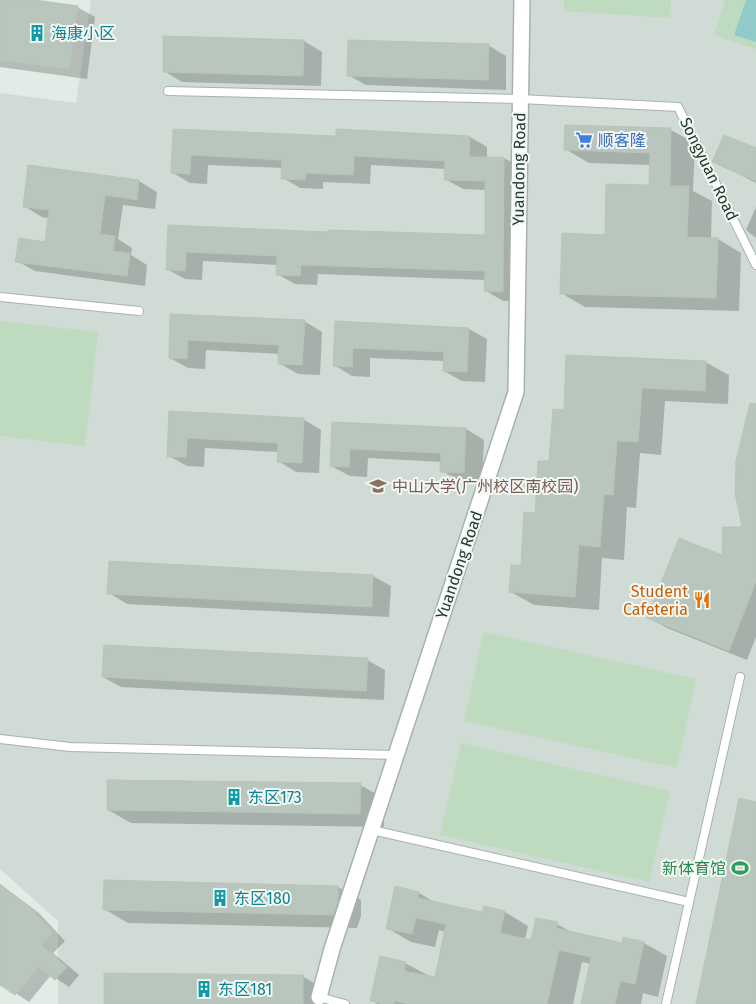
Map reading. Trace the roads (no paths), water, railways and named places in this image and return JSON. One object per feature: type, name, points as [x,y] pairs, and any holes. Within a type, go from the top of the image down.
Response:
[{"type":"street","name":"Yuandong Road","points":[[319,997],[332,949],[516,392],[522,0]]},
{"type":"lane","points":[[168,91],[520,100]]},
{"type":"lane","name":"Songyuan Road","points":[[520,100],[678,107],[756,265]]},
{"type":"lane","points":[[0,297],[138,311]]},
{"type":"lane","points":[[666,1004],[740,677]]},
{"type":"lane","points":[[0,738],[70,747],[396,755]]},
{"type":"lane","points":[[372,830],[689,902]]},
{"type":"lane","points":[[319,997],[345,1004]]},
{"type":"water","points":[[746,0],[756,0],[756,42],[734,35]]},
{"type":"place","name":"海康小区","points":[[37,33]]},
{"type":"place","name":"顺客隆","points":[[584,140]]},
{"type":"place","name":"中山大学(广州校区南校园)","points":[[378,486]]},
{"type":"place","name":"Student Cafeteria","points":[[702,600]]},
{"type":"place","name":"东区173","points":[[234,797]]},
{"type":"place","name":"新体育馆","points":[[740,868]]},
{"type":"place","name":"东区180","points":[[220,898]]},
{"type":"place","name":"东区181","points":[[204,989]]}]
